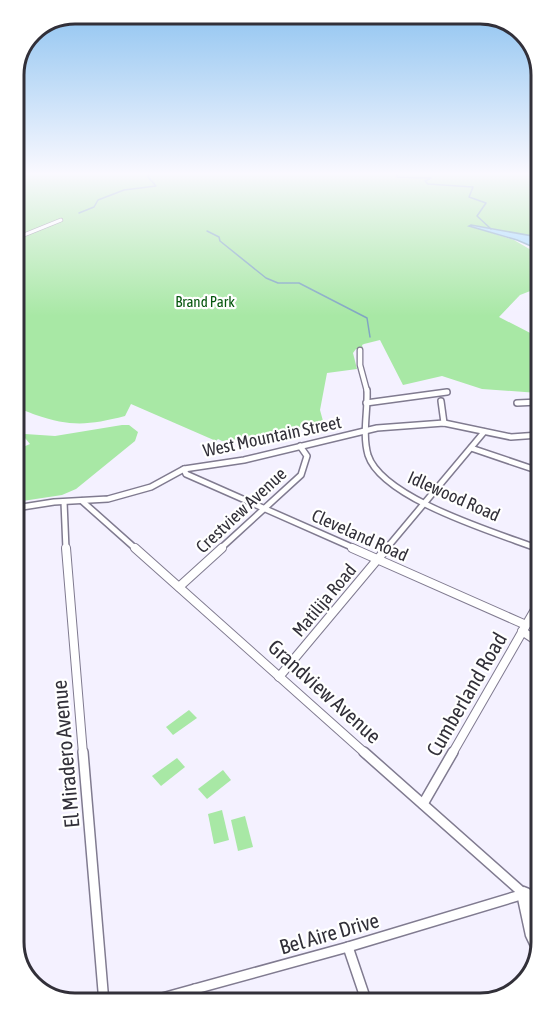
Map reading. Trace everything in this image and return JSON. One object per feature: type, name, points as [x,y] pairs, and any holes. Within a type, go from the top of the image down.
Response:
[{"type":"street","points":[[24,235],[57,221]]},
{"type":"street","name":"Idlewood Road","points":[[360,350],[358,359],[367,389],[367,448],[371,464],[389,482],[424,503],[531,546]]},
{"type":"street","points":[[366,403],[447,392]]},
{"type":"street","points":[[441,401],[444,423]]},
{"type":"street","points":[[517,403],[531,402]]},
{"type":"street","name":"West Mountain Street","points":[[24,507],[108,499],[151,487],[184,469],[244,460],[367,430],[444,423],[511,437],[531,436]]},
{"type":"street","name":"Matilija Road","points":[[279,677],[484,432]]},
{"type":"street","name":"Crestview Avenue","points":[[179,587],[301,475],[307,456],[300,446]]},
{"type":"street","points":[[471,448],[531,468]]},
{"type":"street","name":"Cleveland Road","points":[[184,469],[186,474],[377,559],[524,628],[531,635]]},
{"type":"street","name":"Grandview Avenue","points":[[82,501],[531,900]]},
{"type":"street","name":"El Miradero Avenue","points":[[64,502],[63,514],[103,993]]},
{"type":"street","name":"Cumberland Road","points":[[423,804],[531,616]]},
{"type":"street","points":[[524,894],[531,927]]},
{"type":"street","name":"Bel Aire Drive","points":[[180,993],[348,947],[524,894]]},
{"type":"street","points":[[348,947],[364,993]]},
{"type":"street","points":[[195,989],[196,993]]},
{"type":"green space","name":"Brand Park","points":[[24,221],[531,221],[531,236],[470,226],[514,240],[531,250],[531,291],[520,295],[499,317],[531,333],[531,392],[482,389],[442,376],[403,385],[380,340],[362,345],[363,349],[356,349],[353,353],[357,369],[327,373],[320,410],[323,421],[279,435],[222,441],[218,439],[216,441],[131,404],[125,416],[91,423],[70,423],[24,410]]},
{"type":"green space","points":[[122,425],[129,425],[138,432],[135,441],[76,489],[62,495],[24,501],[24,447],[30,444],[25,434],[55,436]]},
{"type":"green space","points":[[189,710],[197,718],[173,735],[166,727]]},
{"type":"green space","points":[[177,758],[185,767],[161,786],[152,776]]},
{"type":"green space","points":[[223,770],[231,780],[207,799],[198,789]]},
{"type":"green space","points":[[222,810],[229,840],[214,844],[208,814]]},
{"type":"green space","points":[[245,816],[253,847],[238,851],[231,820]]},
{"type":"water","points":[[469,226],[531,236],[531,246],[517,240]]},
{"type":"waterway","points":[[483,221],[491,229]]},
{"type":"waterway","points":[[207,231],[219,237],[220,241],[266,278],[278,283],[299,283],[367,318],[370,337]]}]
